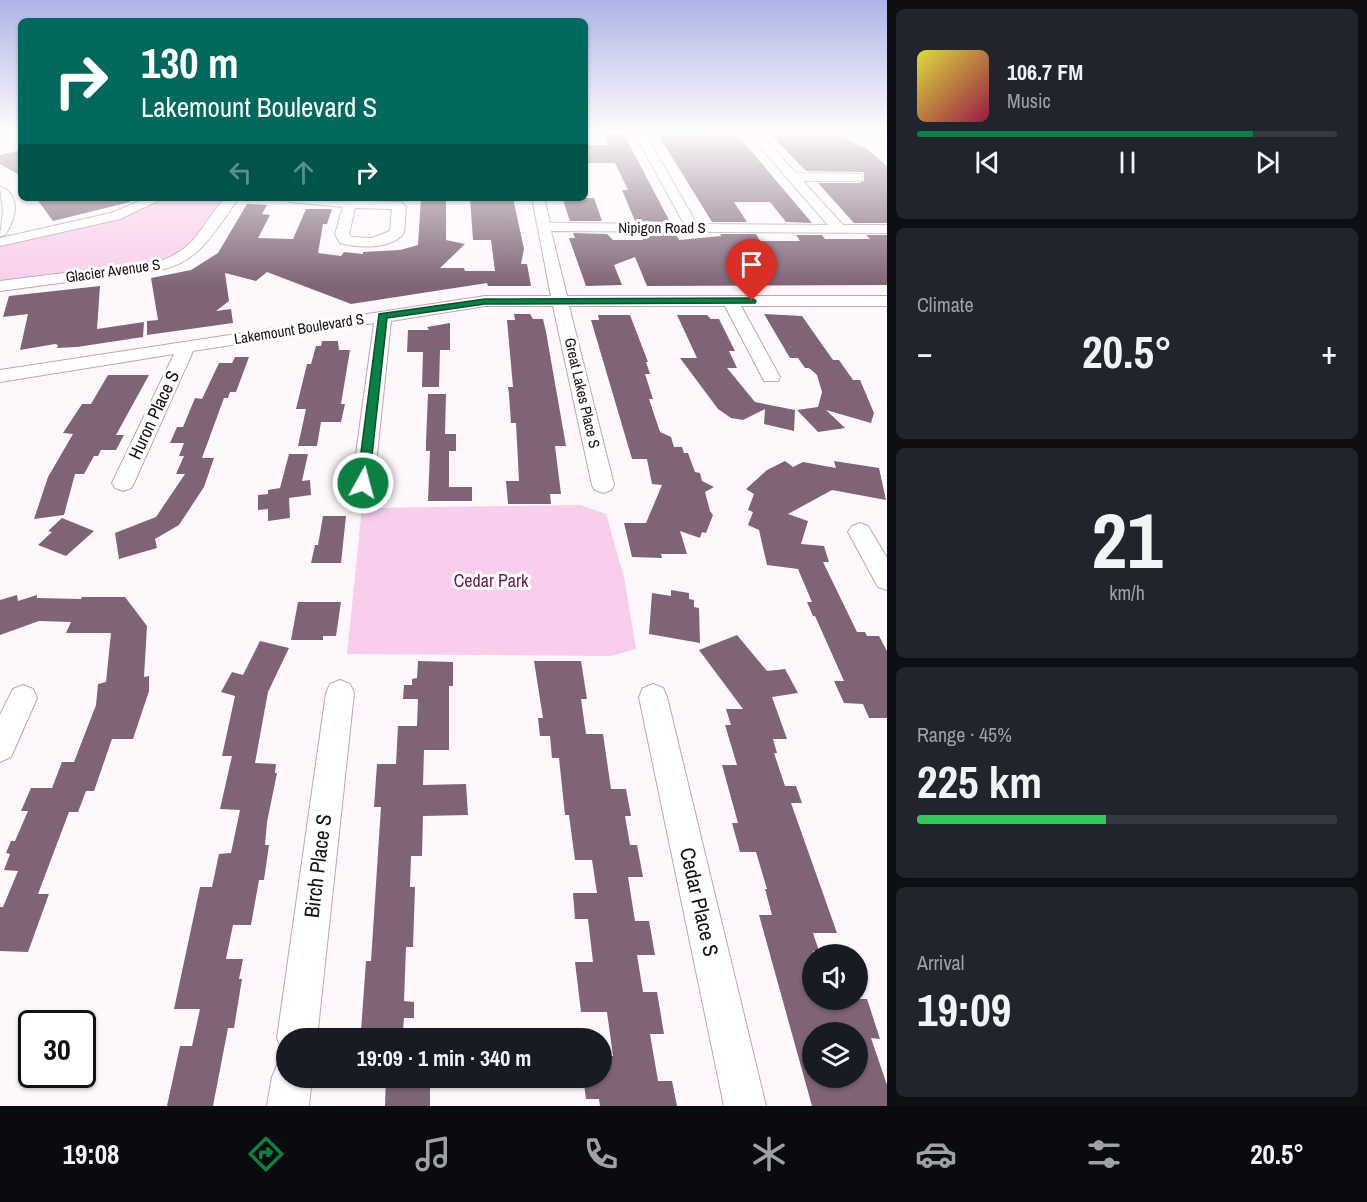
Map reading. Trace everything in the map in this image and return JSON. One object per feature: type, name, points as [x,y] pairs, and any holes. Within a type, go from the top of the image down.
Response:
[{"type":"street","points":[[668,184],[693,228]]},
{"type":"street","points":[[799,184],[839,228]]},
{"type":"street","points":[[0,232],[9,217],[10,207],[3,191]]},
{"type":"street","points":[[0,242],[115,216],[151,201]]},
{"type":"street","name":"Glacier Avenue S","points":[[0,286],[164,265],[180,260],[193,253],[232,201]]},
{"type":"street","points":[[320,201],[350,204]]},
{"type":"street","name":"Great Lakes Place S","points":[[539,201],[603,485]]},
{"type":"street","name":"Nipigon Road S","points":[[545,227],[887,228]]},
{"type":"street","name":"Lakemount Boulevard S","points":[[0,376],[485,301],[887,301]]},
{"type":"street","points":[[730,301],[771,377]]},
{"type":"street","points":[[363,483],[383,316]]},
{"type":"street","name":"Huron Place S","points":[[123,483],[186,347]]},
{"type":"street","points":[[860,532],[887,580]]},
{"type":"street","name":"Birch Place S","points":[[298,1028],[340,693]]},
{"type":"street","name":"Cedar Place S","points":[[653,697],[745,1106]]},
{"type":"street","points":[[0,747],[23,698]]},
{"type":"street","points":[[288,1106],[290,1088]]},
{"type":"green space","points":[[155,201],[225,201],[182,254],[159,262],[0,282],[0,246],[127,213]]},
{"type":"green space","name":"Cedar Park","points":[[580,505],[606,514],[624,577],[636,649],[611,656],[347,654],[362,508]]},
{"type":"building","points":[[625,184],[650,184],[670,222],[635,221],[622,190],[628,190]]},
{"type":"building","points":[[688,184],[779,184],[812,223],[786,222],[770,202],[734,202],[747,222],[712,222]]},
{"type":"building","points":[[819,184],[887,184],[887,223],[854,223]]},
{"type":"building","points":[[588,198],[594,198],[602,221],[570,221],[563,201],[588,201]]},
{"type":"building","points":[[38,201],[130,201],[130,202],[53,221]]},
{"type":"building","points":[[421,201],[446,201],[446,240],[465,244],[440,268],[495,271],[491,240],[473,240],[470,201],[514,201],[524,249],[521,264],[527,264],[531,286],[488,286],[487,283],[351,304],[267,272],[256,281],[225,273],[229,301],[216,311],[231,309],[233,323],[147,335],[147,321],[158,320],[151,278],[191,270],[218,253],[247,204],[267,205],[262,214],[270,215],[258,238],[293,239],[306,209],[332,209],[327,224],[323,224],[318,253],[341,256],[344,252],[363,254],[363,252],[400,250],[418,245]]},
{"type":"building","points":[[573,233],[607,234],[613,240],[643,240],[640,234],[676,234],[679,240],[721,236],[720,234],[756,234],[760,241],[800,241],[796,235],[822,235],[825,239],[870,239],[866,235],[887,235],[887,285],[647,286],[635,257],[614,265],[622,285],[586,286],[569,238],[575,238]]},
{"type":"building","points":[[100,286],[97,329],[144,322],[143,337],[77,347],[57,348],[58,345],[55,344],[20,350],[28,314],[3,317],[9,296]]},
{"type":"building","points":[[514,314],[530,314],[533,319],[543,319],[546,332],[566,446],[555,446],[561,494],[550,494],[551,504],[508,504],[506,481],[519,481],[516,423],[511,423],[508,387],[513,387],[507,320],[515,320]]},
{"type":"building","points":[[764,314],[802,316],[833,360],[839,360],[853,380],[860,380],[874,413],[871,423],[826,410],[845,428],[818,432],[797,410],[818,407],[822,392],[817,375],[809,368],[805,368],[798,358],[790,358]]},
{"type":"building","points":[[598,315],[630,315],[648,362],[646,362],[650,374],[645,374],[653,399],[649,399],[660,432],[671,437],[674,447],[682,447],[684,453],[688,453],[695,472],[700,473],[702,481],[714,487],[705,492],[713,515],[706,533],[702,532],[700,538],[680,531],[687,554],[661,554],[662,558],[632,557],[624,523],[646,523],[662,485],[652,484],[647,459],[632,459],[591,320],[599,320]]},
{"type":"building","points":[[677,315],[707,315],[711,319],[719,319],[735,351],[729,351],[737,368],[727,368],[755,402],[795,410],[794,431],[764,424],[765,409],[743,420],[731,418],[718,409],[680,358],[697,358]]},
{"type":"building","points":[[450,323],[450,350],[440,350],[439,387],[422,387],[423,352],[407,352],[408,330],[429,330],[427,327]]},
{"type":"building","points":[[322,341],[338,341],[339,350],[350,350],[341,404],[345,404],[341,422],[321,422],[317,446],[298,446],[306,409],[296,409],[307,364],[311,364],[316,346],[321,346]]},
{"type":"building","points":[[235,357],[249,357],[236,392],[230,392],[228,398],[224,398],[202,458],[214,458],[204,487],[179,525],[155,539],[157,548],[119,559],[115,533],[156,517],[185,474],[176,474],[184,456],[179,456],[184,443],[170,443],[177,427],[183,427],[195,398],[202,399],[219,363],[232,363]]},
{"type":"building","points":[[108,375],[149,375],[116,435],[124,435],[116,450],[101,450],[98,456],[94,456],[84,474],[75,474],[64,515],[34,519],[48,477],[73,434],[63,433],[82,404],[91,404]]},
{"type":"building","points":[[428,394],[446,394],[445,434],[456,434],[456,451],[449,451],[449,487],[472,487],[472,501],[428,501],[430,451],[426,451]]},
{"type":"building","points":[[289,454],[308,454],[302,481],[310,480],[311,495],[289,498],[290,518],[268,521],[268,509],[258,510],[258,495],[268,494],[268,490],[280,488]]},
{"type":"building","points":[[785,461],[793,467],[803,462],[836,468],[834,461],[879,468],[886,500],[832,490],[788,514],[808,521],[801,544],[824,546],[829,562],[823,562],[857,632],[865,632],[867,636],[879,636],[887,651],[887,718],[869,718],[863,704],[844,703],[834,681],[844,681],[807,602],[812,602],[798,569],[767,565],[759,530],[748,525],[753,512],[748,510],[754,494],[746,489],[767,470]]},
{"type":"building","points":[[323,516],[346,516],[341,563],[311,563],[315,545],[318,545]]},
{"type":"building","points":[[62,518],[94,531],[66,556],[38,545],[52,532],[48,531]]},
{"type":"building","points":[[671,590],[689,593],[689,599],[694,600],[694,607],[699,608],[700,643],[649,634],[652,593],[671,596]]},
{"type":"building","points":[[17,595],[18,601],[37,595],[37,598],[81,599],[82,597],[125,597],[147,626],[144,677],[149,676],[149,691],[133,739],[112,739],[94,791],[86,791],[78,812],[69,812],[38,894],[49,894],[28,952],[0,951],[0,907],[3,907],[18,871],[4,870],[10,854],[6,853],[11,841],[15,841],[28,811],[21,811],[31,788],[52,788],[62,762],[74,762],[96,705],[98,684],[106,682],[111,633],[66,633],[71,622],[39,621],[0,635],[0,600]]},
{"type":"building","points":[[298,602],[341,602],[336,636],[323,636],[323,640],[291,640]]},
{"type":"building","points":[[737,635],[767,671],[785,669],[798,693],[772,697],[787,739],[773,739],[777,753],[774,753],[785,786],[796,786],[802,803],[791,803],[837,933],[813,933],[817,944],[802,944],[802,1010],[868,1010],[868,1002],[880,1039],[871,1038],[887,1085],[887,1106],[812,1106],[807,1088],[868,1088],[868,1022],[802,1022],[802,1070],[759,915],[772,915],[765,889],[767,889],[756,852],[740,852],[732,823],[738,823],[722,765],[737,765],[725,725],[731,725],[726,709],[743,709],[699,650]]},
{"type":"building","points":[[260,641],[289,648],[268,692],[255,763],[276,764],[275,773],[277,773],[267,822],[265,845],[269,845],[264,880],[259,880],[251,925],[233,925],[226,959],[243,959],[239,979],[242,979],[234,1028],[228,1028],[213,1106],[167,1106],[180,1046],[192,1046],[200,1009],[174,1009],[200,887],[212,887],[219,854],[231,853],[240,810],[220,809],[232,756],[222,756],[235,696],[221,692],[232,672],[243,675]]},
{"type":"building","points":[[418,661],[453,662],[453,686],[449,686],[449,750],[424,750],[423,785],[466,784],[468,815],[423,816],[422,856],[411,856],[410,887],[415,887],[413,947],[406,947],[404,1001],[414,1002],[414,1018],[404,1018],[403,1028],[361,1028],[366,961],[371,961],[381,807],[374,807],[377,764],[396,764],[398,726],[417,726],[418,699],[403,699],[404,685],[412,685],[412,679],[417,678]]},
{"type":"building","points":[[534,661],[581,661],[587,699],[581,699],[586,734],[603,734],[611,789],[626,789],[631,816],[625,816],[630,845],[637,845],[643,877],[628,877],[635,921],[649,921],[655,955],[637,955],[643,992],[657,992],[664,1034],[650,1034],[658,1081],[672,1081],[677,1106],[600,1106],[599,1099],[586,1099],[584,1088],[612,1088],[612,1028],[609,1028],[607,1012],[581,1012],[575,962],[593,962],[588,919],[575,919],[573,893],[597,893],[592,860],[575,860],[569,815],[565,815],[559,758],[552,758],[550,736],[540,736],[538,718],[543,718]]},
{"type":"building","points":[[386,1088],[430,1088],[430,1106],[385,1106]]},
{"type":"route","points":[[363,483],[383,316],[485,301],[752,301]]}]
